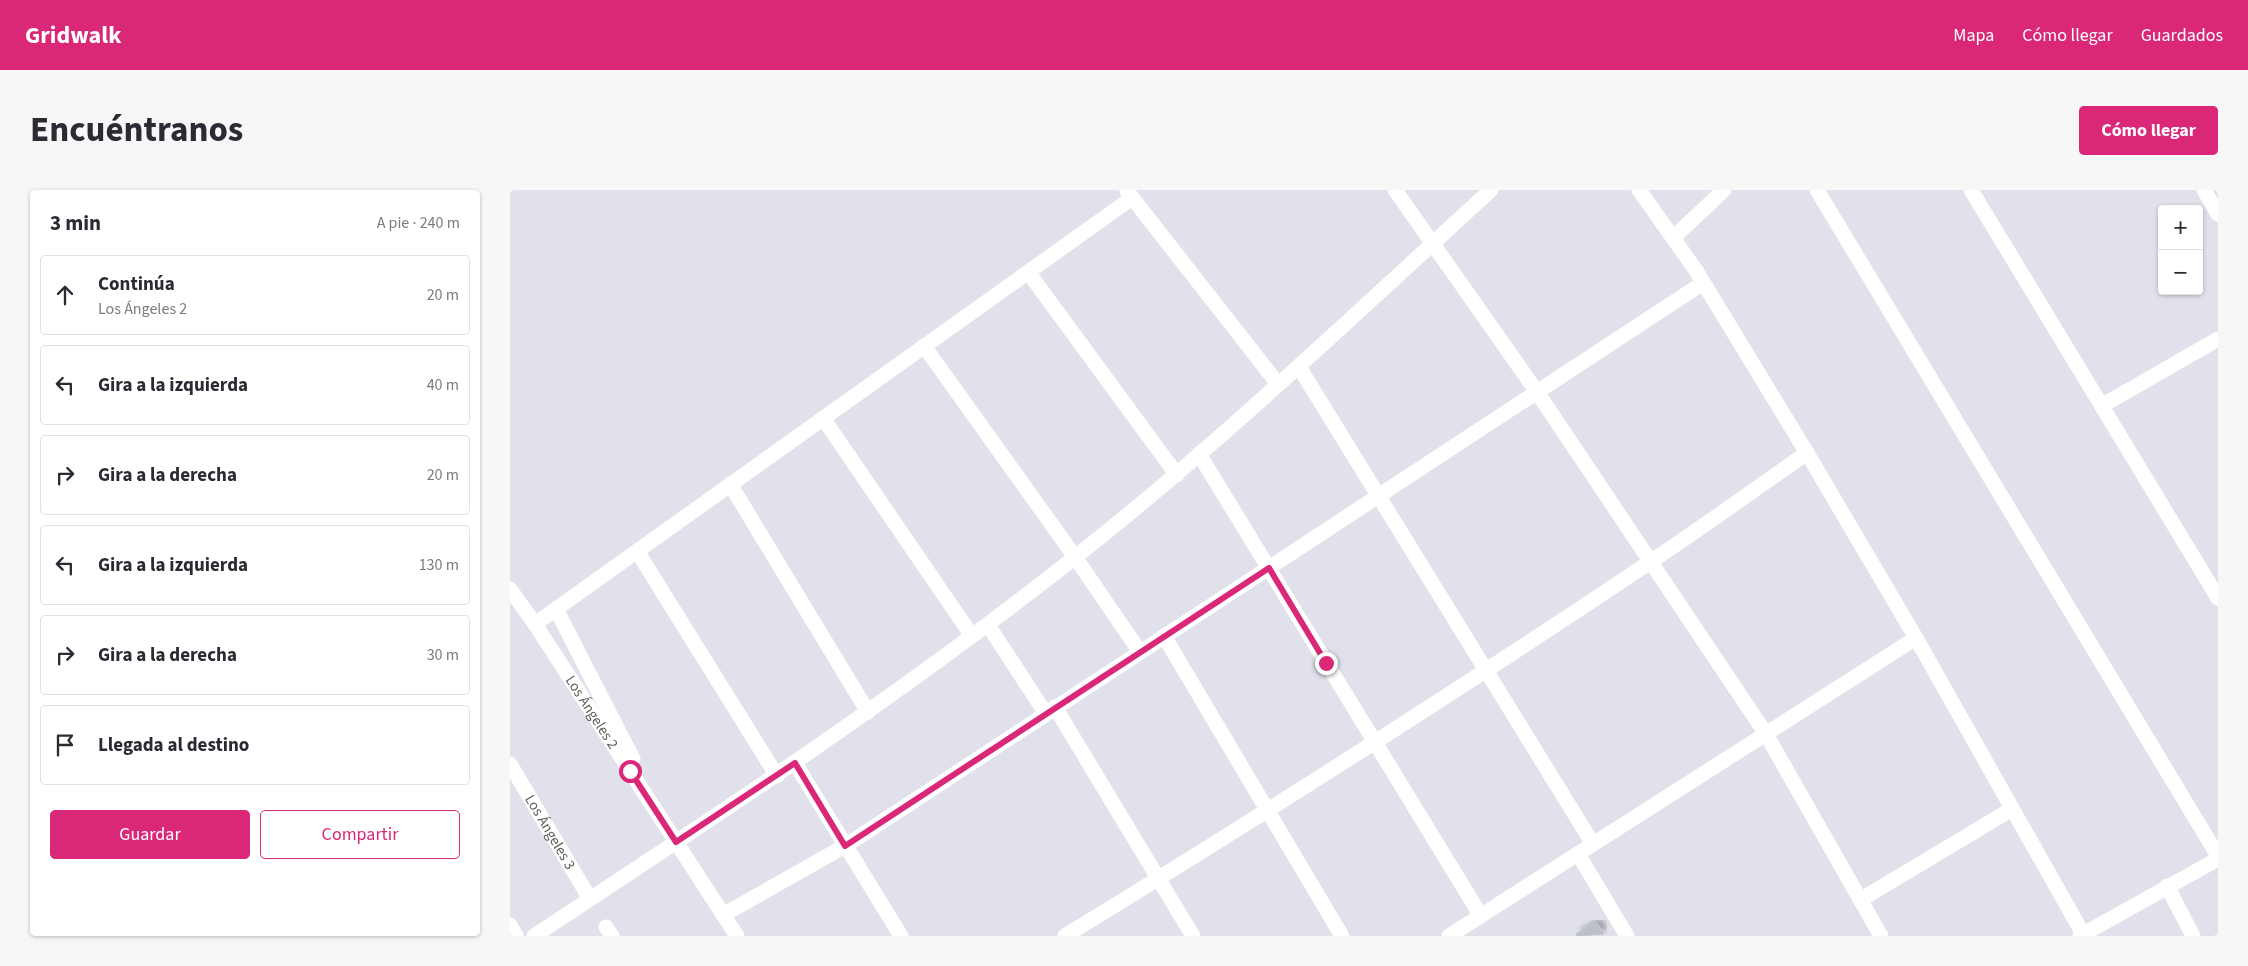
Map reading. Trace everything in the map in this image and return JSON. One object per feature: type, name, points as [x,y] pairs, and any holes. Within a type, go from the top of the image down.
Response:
[{"type":"street","points":[[1395,190],[1538,392],[1766,734],[1880,936]]},
{"type":"street","points":[[534,936],[674,839],[777,776],[988,625],[1177,475],[1299,367],[1491,190]]},
{"type":"street","points":[[1639,190],[1703,283],[1807,453],[1916,638],[2082,935],[2218,858],[1817,190]]},
{"type":"street","points":[[1672,238],[1724,190]]},
{"type":"street","points":[[1971,190],[2218,598]]},
{"type":"street","points":[[2204,190],[2218,214]]},
{"type":"street","points":[[535,624],[1028,272],[1129,194],[1278,384]]},
{"type":"street","points":[[1028,272],[1177,475]]},
{"type":"street","points":[[723,915],[845,846],[1703,283]]},
{"type":"street","points":[[2102,404],[2218,339]]},
{"type":"street","points":[[924,346],[1075,557],[1140,652]]},
{"type":"street","points":[[1299,367],[1593,844]]},
{"type":"street","points":[[823,418],[972,636]]},
{"type":"street","points":[[1065,936],[1268,811],[1651,562],[1807,453]]},
{"type":"street","points":[[1200,454],[1481,916]]},
{"type":"street","points":[[730,484],[868,712]]},
{"type":"street","points":[[637,551],[777,776]]},
{"type":"street","name":"Los Ángeles 2","points":[[510,589],[535,624],[737,936]]},
{"type":"street","points":[[556,609],[674,839]]},
{"type":"street","points":[[988,625],[1050,710],[1193,936]]},
{"type":"street","points":[[1164,636],[1342,936]]},
{"type":"street","points":[[1457,934],[1481,916],[1916,638]]},
{"type":"street","points":[[795,763],[901,936]]},
{"type":"street","name":"Los Ángeles 3","points":[[510,764],[590,899]]},
{"type":"street","points":[[1860,900],[2012,808]]},
{"type":"street","points":[[1578,854],[1627,936]]},
{"type":"street","points":[[2167,886],[2193,936]]},
{"type":"street","points":[[510,925],[516,936]]},
{"type":"building","points":[[1596,922],[1604,934],[1577,936],[1576,934]]},
{"type":"route","points":[[630,771],[676,842],[795,763],[845,846],[1269,568],[1326,663]]}]
